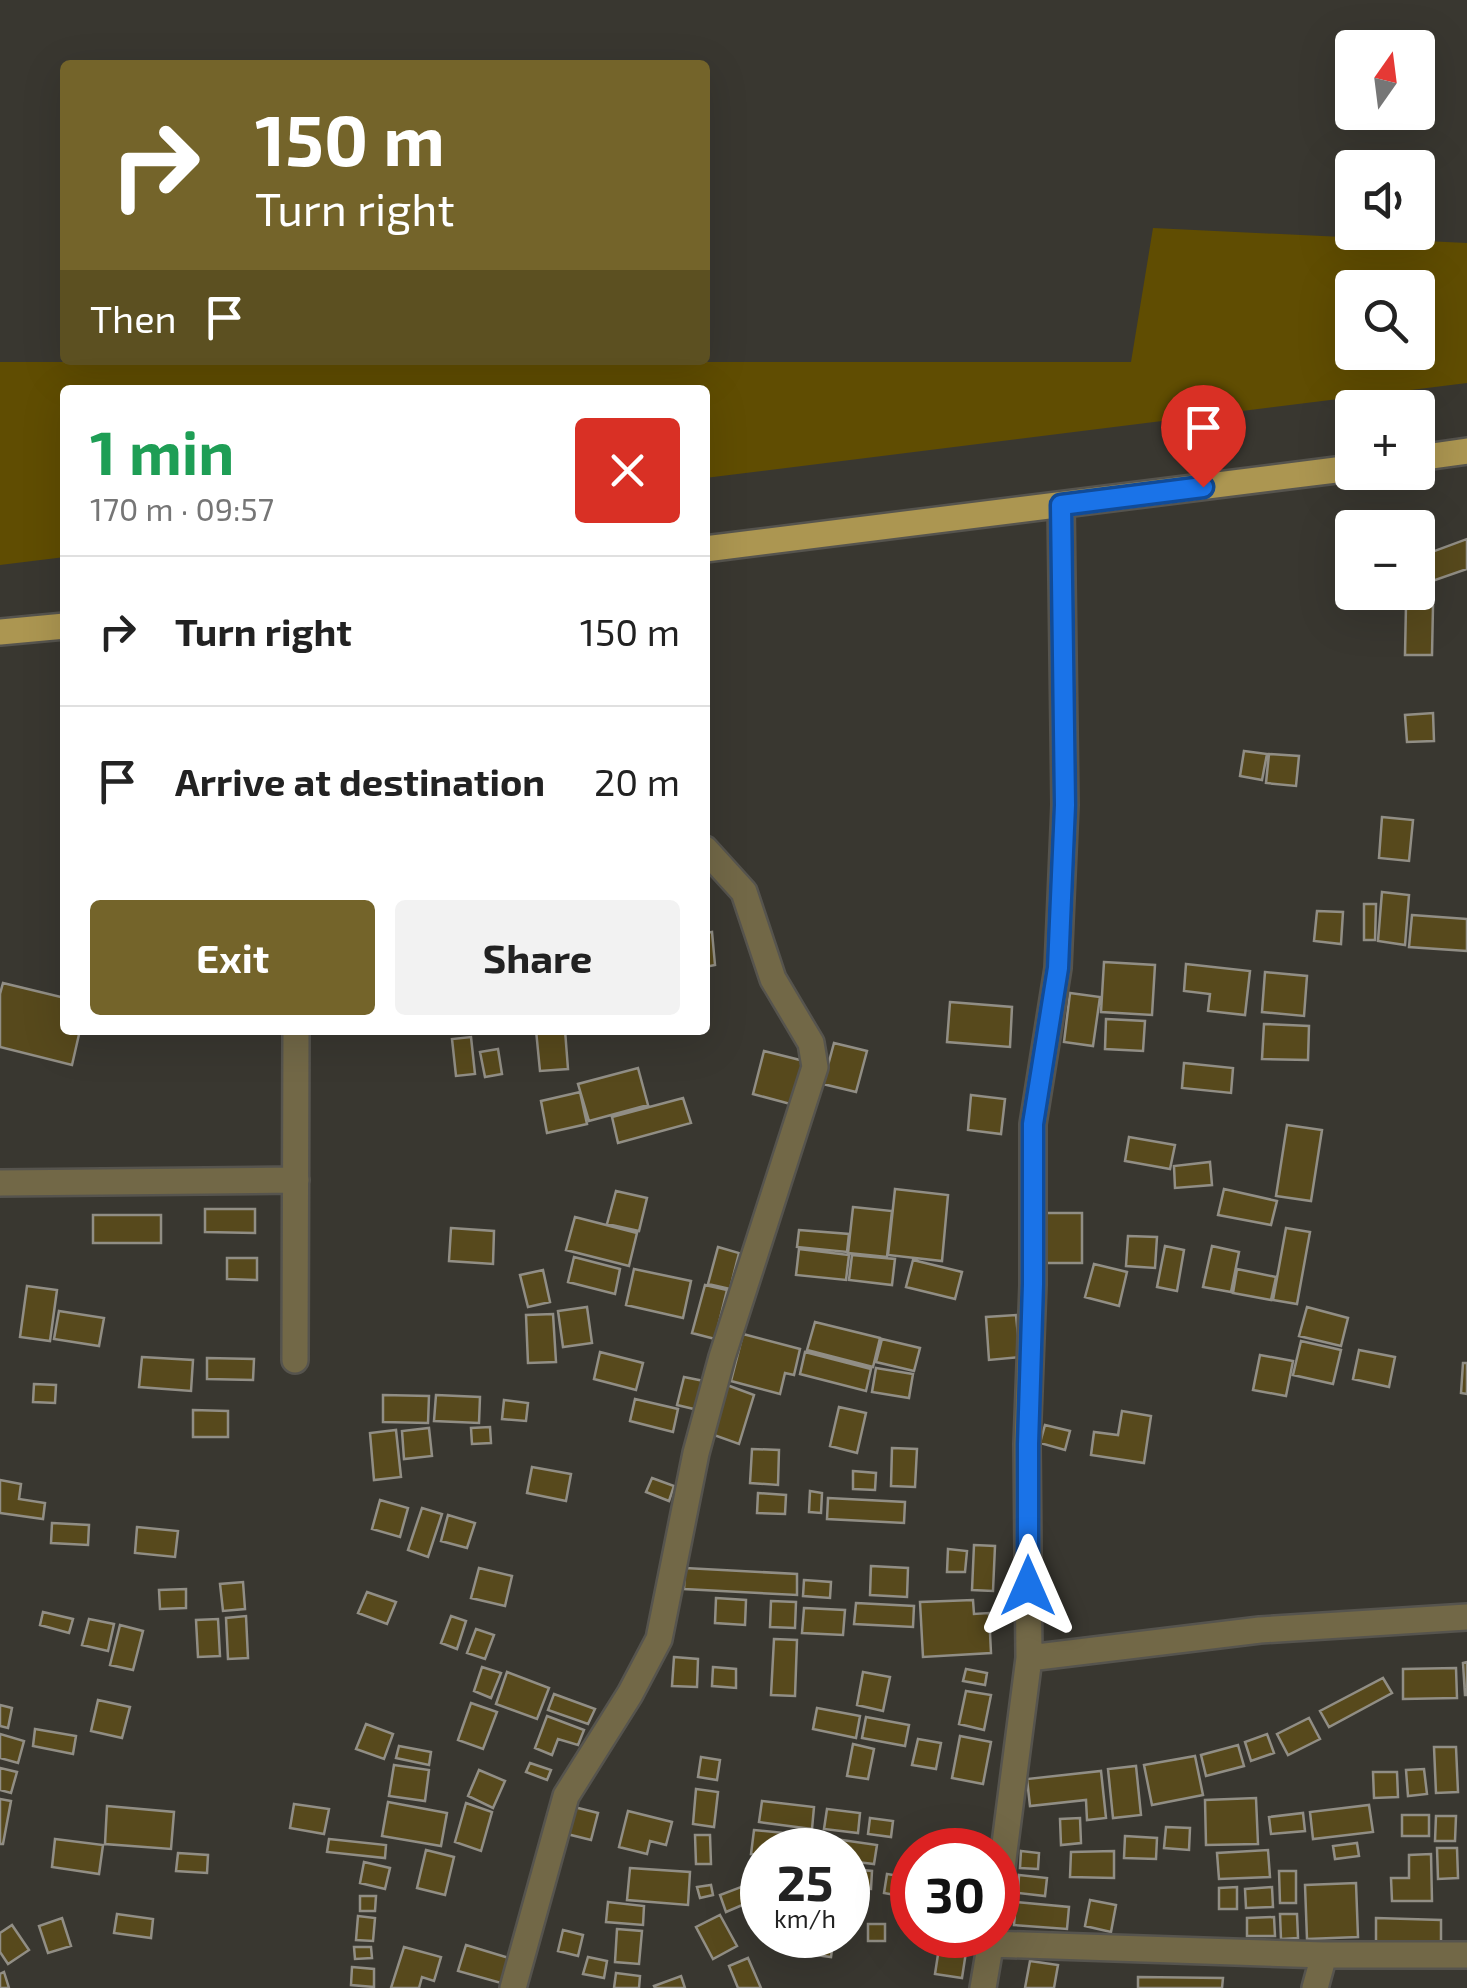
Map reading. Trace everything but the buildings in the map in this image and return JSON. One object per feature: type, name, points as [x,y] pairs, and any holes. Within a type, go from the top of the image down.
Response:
[{"type":"main road","points":[[1435,456],[1467,451]]},
{"type":"main road","points":[[710,548],[1335,470]]},
{"type":"main road","points":[[0,632],[60,626]]},
{"type":"street","points":[[1007,1828],[1029,1658],[1033,1124],[1058,968],[1065,805],[1061,505]]},
{"type":"street","points":[[513,1988],[566,1796],[630,1694],[659,1639],[696,1453],[722,1357],[815,1066],[812,1043],[773,979],[744,892],[710,855]]},
{"type":"street","points":[[295,1360],[296,1035]]},
{"type":"street","points":[[0,1182],[296,1180]]},
{"type":"street","points":[[1029,1658],[1260,1630],[1467,1616]]},
{"type":"street","points":[[1020,1940],[1324,1956],[1467,1955]]},
{"type":"street","points":[[1315,1988],[1324,1956]]},
{"type":"street","points":[[983,1988],[989,1958]]},
{"type":"shaded area","points":[[1153,228],[1335,237],[1335,250],[1435,250],[1435,241],[1467,243],[1467,383],[1411,390],[1335,390],[1335,399],[710,477],[710,385],[60,385],[60,558],[0,565],[0,362],[1131,362]]},
{"type":"route","points":[[1028,1586],[1033,1124],[1058,968],[1065,805],[1061,505],[1203,487]]}]
